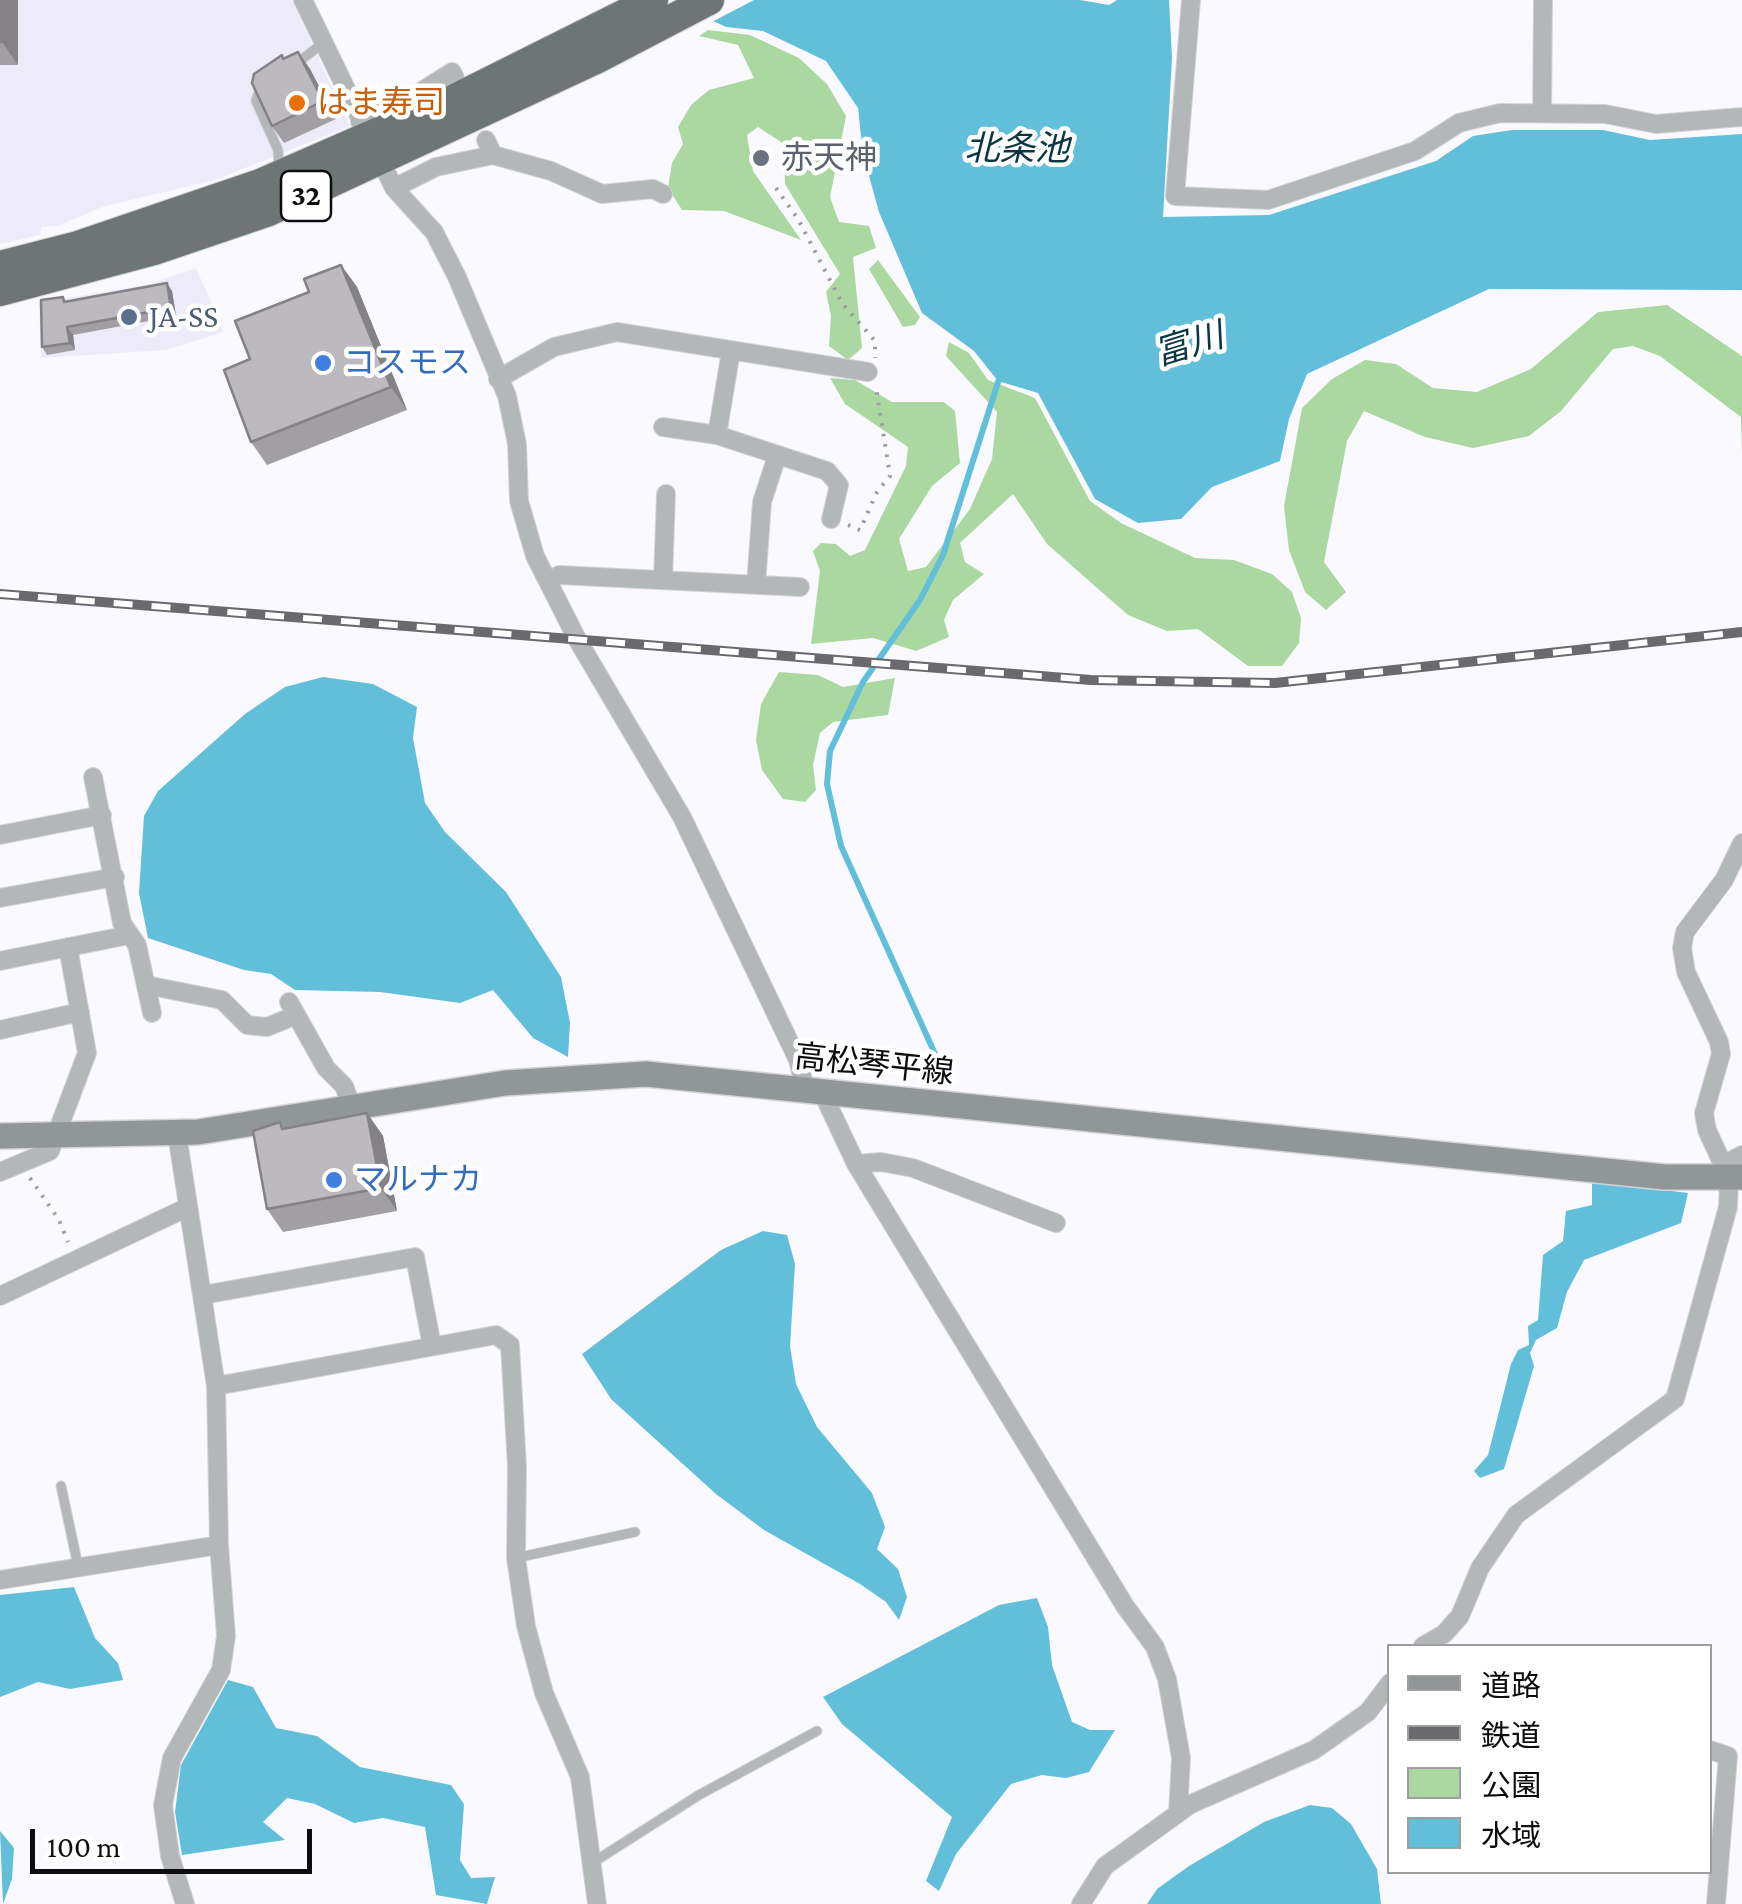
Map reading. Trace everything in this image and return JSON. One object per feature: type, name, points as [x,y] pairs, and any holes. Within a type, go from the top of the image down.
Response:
[{"type":"highway","name":"32","points":[[590,47],[653,0]]},
{"type":"highway","name":"32","points":[[0,291],[213,231],[590,47],[708,0]]},
{"type":"highway","name":"32","points":[[0,266],[94,241],[280,176],[376,152]]},
{"type":"main road","name":"高松琴平線","points":[[0,1136],[177,1134],[505,1082],[646,1074],[1665,1177],[1734,1174]]},
{"type":"street","points":[[304,0],[376,152],[434,232],[458,277],[507,396],[517,444],[519,501],[535,556],[577,640],[682,817],[814,1092],[1125,1606],[1155,1646],[1167,1679],[1181,1758],[1178,1814]]},
{"type":"street","points":[[1191,0],[1175,196],[1268,200],[1416,151],[1459,123],[1500,113],[1605,114],[1656,124],[1742,117]]},
{"type":"street","points":[[1542,114],[1543,0]]},
{"type":"street","points":[[376,152],[406,101],[452,72],[455,78]]},
{"type":"street","points":[[376,152],[436,167],[489,148],[602,194],[654,189],[663,194]]},
{"type":"street","points":[[498,379],[554,347],[618,332],[868,372]]},
{"type":"street","points":[[717,435],[732,351]]},
{"type":"street","points":[[662,427],[717,435],[827,471],[839,484],[830,519]]},
{"type":"street","points":[[756,586],[762,502],[776,456]]},
{"type":"street","points":[[663,580],[666,494]]},
{"type":"street","points":[[560,575],[800,587]]},
{"type":"street","points":[[94,778],[122,923],[137,945],[152,1013]]},
{"type":"street","points":[[0,835],[102,815]]},
{"type":"street","points":[[1734,1174],[1704,1113],[1721,1054],[1686,972],[1682,948],[1685,932],[1724,880],[1742,843]]},
{"type":"street","points":[[0,898],[115,877]]},
{"type":"street","points":[[0,961],[130,935]]},
{"type":"street","points":[[0,1172],[50,1151],[87,1053],[68,948]]},
{"type":"street","points":[[146,985],[222,1000],[247,1025],[267,1027],[291,1009],[326,1068],[344,1086],[352,1107]]},
{"type":"street","points":[[0,1030],[80,1012]]},
{"type":"street","points":[[177,1134],[216,1386],[219,1546],[226,1636],[221,1670],[172,1758],[163,1805],[170,1856],[185,1904]]},
{"type":"street","points":[[1426,1644],[1444,1634],[1460,1616],[1480,1568],[1516,1515],[1675,1399],[1742,1155]]},
{"type":"street","points":[[856,1164],[882,1162],[913,1168],[1056,1223]]},
{"type":"street","points":[[0,1296],[186,1208]]},
{"type":"street","points":[[203,1295],[415,1256],[432,1346]]},
{"type":"street","points":[[216,1386],[496,1335],[510,1345],[517,1467],[516,1558],[526,1626],[544,1693],[580,1777],[597,1904]]},
{"type":"street","points":[[0,1580],[219,1546]]},
{"type":"street","points":[[1080,1904],[1105,1866],[1178,1814],[1314,1750],[1368,1712],[1387,1687]]},
{"type":"street","points":[[1712,1751],[1728,1756],[1715,1842],[1716,1904]]},
{"type":"lane","points":[[292,66],[324,42]]},
{"type":"lane","points":[[275,76],[258,86],[256,101],[278,150],[280,176]]},
{"type":"lane","points":[[61,1486],[79,1570]]},
{"type":"lane","points":[[516,1558],[635,1532]]},
{"type":"lane","points":[[590,1864],[699,1794],[817,1731]]},
{"type":"path","points":[[20,1164],[60,1220],[76,1261]]},
{"type":"shaded area","points":[[0,0],[292,0],[350,126],[215,180],[105,206],[57,226],[41,227],[40,235],[0,244]]},
{"type":"shaded area","name":"JA-SS","points":[[196,268],[224,332],[166,350],[41,358],[39,303],[150,284]]},
{"type":"green space","points":[[708,30],[750,35],[799,58],[827,84],[846,116],[830,197],[839,222],[869,226],[876,248],[853,257],[862,348],[848,360],[829,346],[831,316],[826,292],[840,274],[785,184],[784,144],[758,127],[747,135],[753,171],[801,240],[724,211],[682,210],[668,188],[672,163],[683,144],[678,127],[691,105],[709,90],[754,78],[738,45],[699,36]]},
{"type":"green space","points":[[878,260],[920,317],[915,325],[903,327],[869,269]]},
{"type":"green space","points":[[1667,305],[1742,356],[1742,454],[1741,417],[1660,356],[1633,346],[1613,349],[1561,411],[1529,436],[1473,448],[1425,437],[1364,411],[1347,441],[1324,562],[1346,592],[1326,610],[1305,592],[1289,550],[1284,506],[1302,408],[1332,379],[1365,360],[1396,364],[1433,388],[1477,392],[1531,369],[1598,312]]},
{"type":"green space","points":[[949,342],[969,353],[988,380],[1035,398],[1090,501],[1121,523],[1195,558],[1234,560],[1272,574],[1292,592],[1301,618],[1299,643],[1282,666],[1248,666],[1198,629],[1167,631],[1128,615],[1047,544],[1013,494],[960,543],[965,562],[984,574],[953,600],[944,620],[949,637],[916,651],[873,638],[811,644],[820,571],[813,551],[821,543],[836,544],[850,556],[865,550],[906,466],[908,447],[845,404],[830,378],[855,380],[892,402],[944,402],[955,411],[960,463],[932,486],[899,539],[908,571],[926,567],[970,509],[992,459],[997,412],[946,356]]},
{"type":"green space","points":[[779,672],[818,675],[843,687],[895,678],[888,715],[833,722],[820,733],[813,765],[816,790],[805,802],[783,799],[762,770],[756,740],[761,704]]},
{"type":"water","name":"北条池","points":[[668,0],[1080,0],[1109,5],[1117,0],[1169,0],[1172,58],[1163,217],[1269,215],[1436,161],[1473,136],[1512,130],[1603,130],[1650,140],[1742,134],[1742,290],[1489,289],[1307,374],[1289,419],[1280,461],[1212,487],[1181,519],[1138,523],[1095,499],[1038,393],[998,381],[974,351],[922,313],[879,212],[863,154],[858,108],[826,61],[763,31],[726,27]]},
{"type":"water","points":[[323,677],[373,684],[417,707],[413,738],[425,803],[445,832],[506,892],[561,977],[570,1023],[568,1057],[533,1038],[493,990],[460,1003],[380,992],[295,990],[271,974],[244,970],[148,938],[139,893],[144,816],[158,791],[245,714],[285,687]]},
{"type":"water","points":[[1592,1181],[1688,1193],[1681,1223],[1584,1260],[1567,1292],[1557,1328],[1536,1340],[1530,1353],[1534,1366],[1504,1469],[1480,1478],[1474,1471],[1488,1455],[1511,1364],[1518,1350],[1529,1345],[1528,1326],[1538,1320],[1543,1255],[1563,1241],[1566,1211],[1592,1205]]},
{"type":"water","points":[[763,1231],[787,1235],[795,1264],[790,1346],[796,1384],[817,1427],[872,1493],[885,1527],[877,1549],[898,1569],[907,1597],[899,1620],[886,1602],[860,1584],[764,1530],[716,1494],[611,1399],[582,1354],[721,1250]]},
{"type":"water","points":[[74,1587],[95,1638],[118,1663],[123,1680],[70,1689],[38,1682],[0,1697],[0,1595]]},
{"type":"water","points":[[1037,1598],[1048,1627],[1052,1665],[1072,1722],[1090,1730],[1115,1730],[1089,1772],[1066,1778],[1042,1775],[1011,1784],[956,1854],[939,1891],[926,1881],[952,1817],[842,1724],[823,1697],[999,1605]]},
{"type":"water","points":[[228,1680],[253,1687],[276,1728],[317,1736],[360,1767],[451,1785],[464,1804],[460,1860],[471,1878],[495,1877],[487,1904],[436,1895],[425,1827],[383,1818],[354,1823],[315,1804],[287,1798],[263,1822],[285,1840],[182,1855],[175,1812],[181,1765]]},
{"type":"water","points":[[1310,1805],[1332,1808],[1351,1824],[1377,1869],[1381,1904],[1147,1904],[1157,1889],[1189,1866],[1264,1822]]},
{"type":"water","points":[[0,1831],[14,1848],[12,1879],[3,1904]]},
{"type":"pier","points":[[663,0],[754,0],[708,24]]},
{"type":"building","points":[[2,0],[2,42],[0,42]]},
{"type":"building","points":[[298,52],[323,101],[272,126],[252,83],[254,74],[282,55],[283,59]]},
{"type":"building","name":"コスモス","points":[[341,265],[391,387],[251,442],[224,370],[250,359],[235,321],[309,292],[304,279]]},
{"type":"building","points":[[167,283],[171,308],[67,327],[70,343],[42,347],[41,300],[63,297],[64,302]]},
{"type":"building","points":[[367,1113],[381,1188],[267,1209],[253,1131],[280,1122],[282,1129]]},
{"type":"waterway","points":[[945,1076],[841,846],[827,784],[830,751],[863,682],[920,600],[943,555],[1000,376]]},
{"type":"railway","points":[[0,594],[1091,680],[1275,683],[1742,632]]},
{"type":"place","name":"はま寿司","points":[[297,103]]},
{"type":"place","name":"赤天神","points":[[761,158]]},
{"type":"place","name":"JA-SS","points":[[129,317]]},
{"type":"place","name":"コスモス","points":[[323,363]]},
{"type":"place","name":"マルナカ","points":[[334,1180]]},
{"type":"water label","name":"富川","points":[[1189,345]]}]
